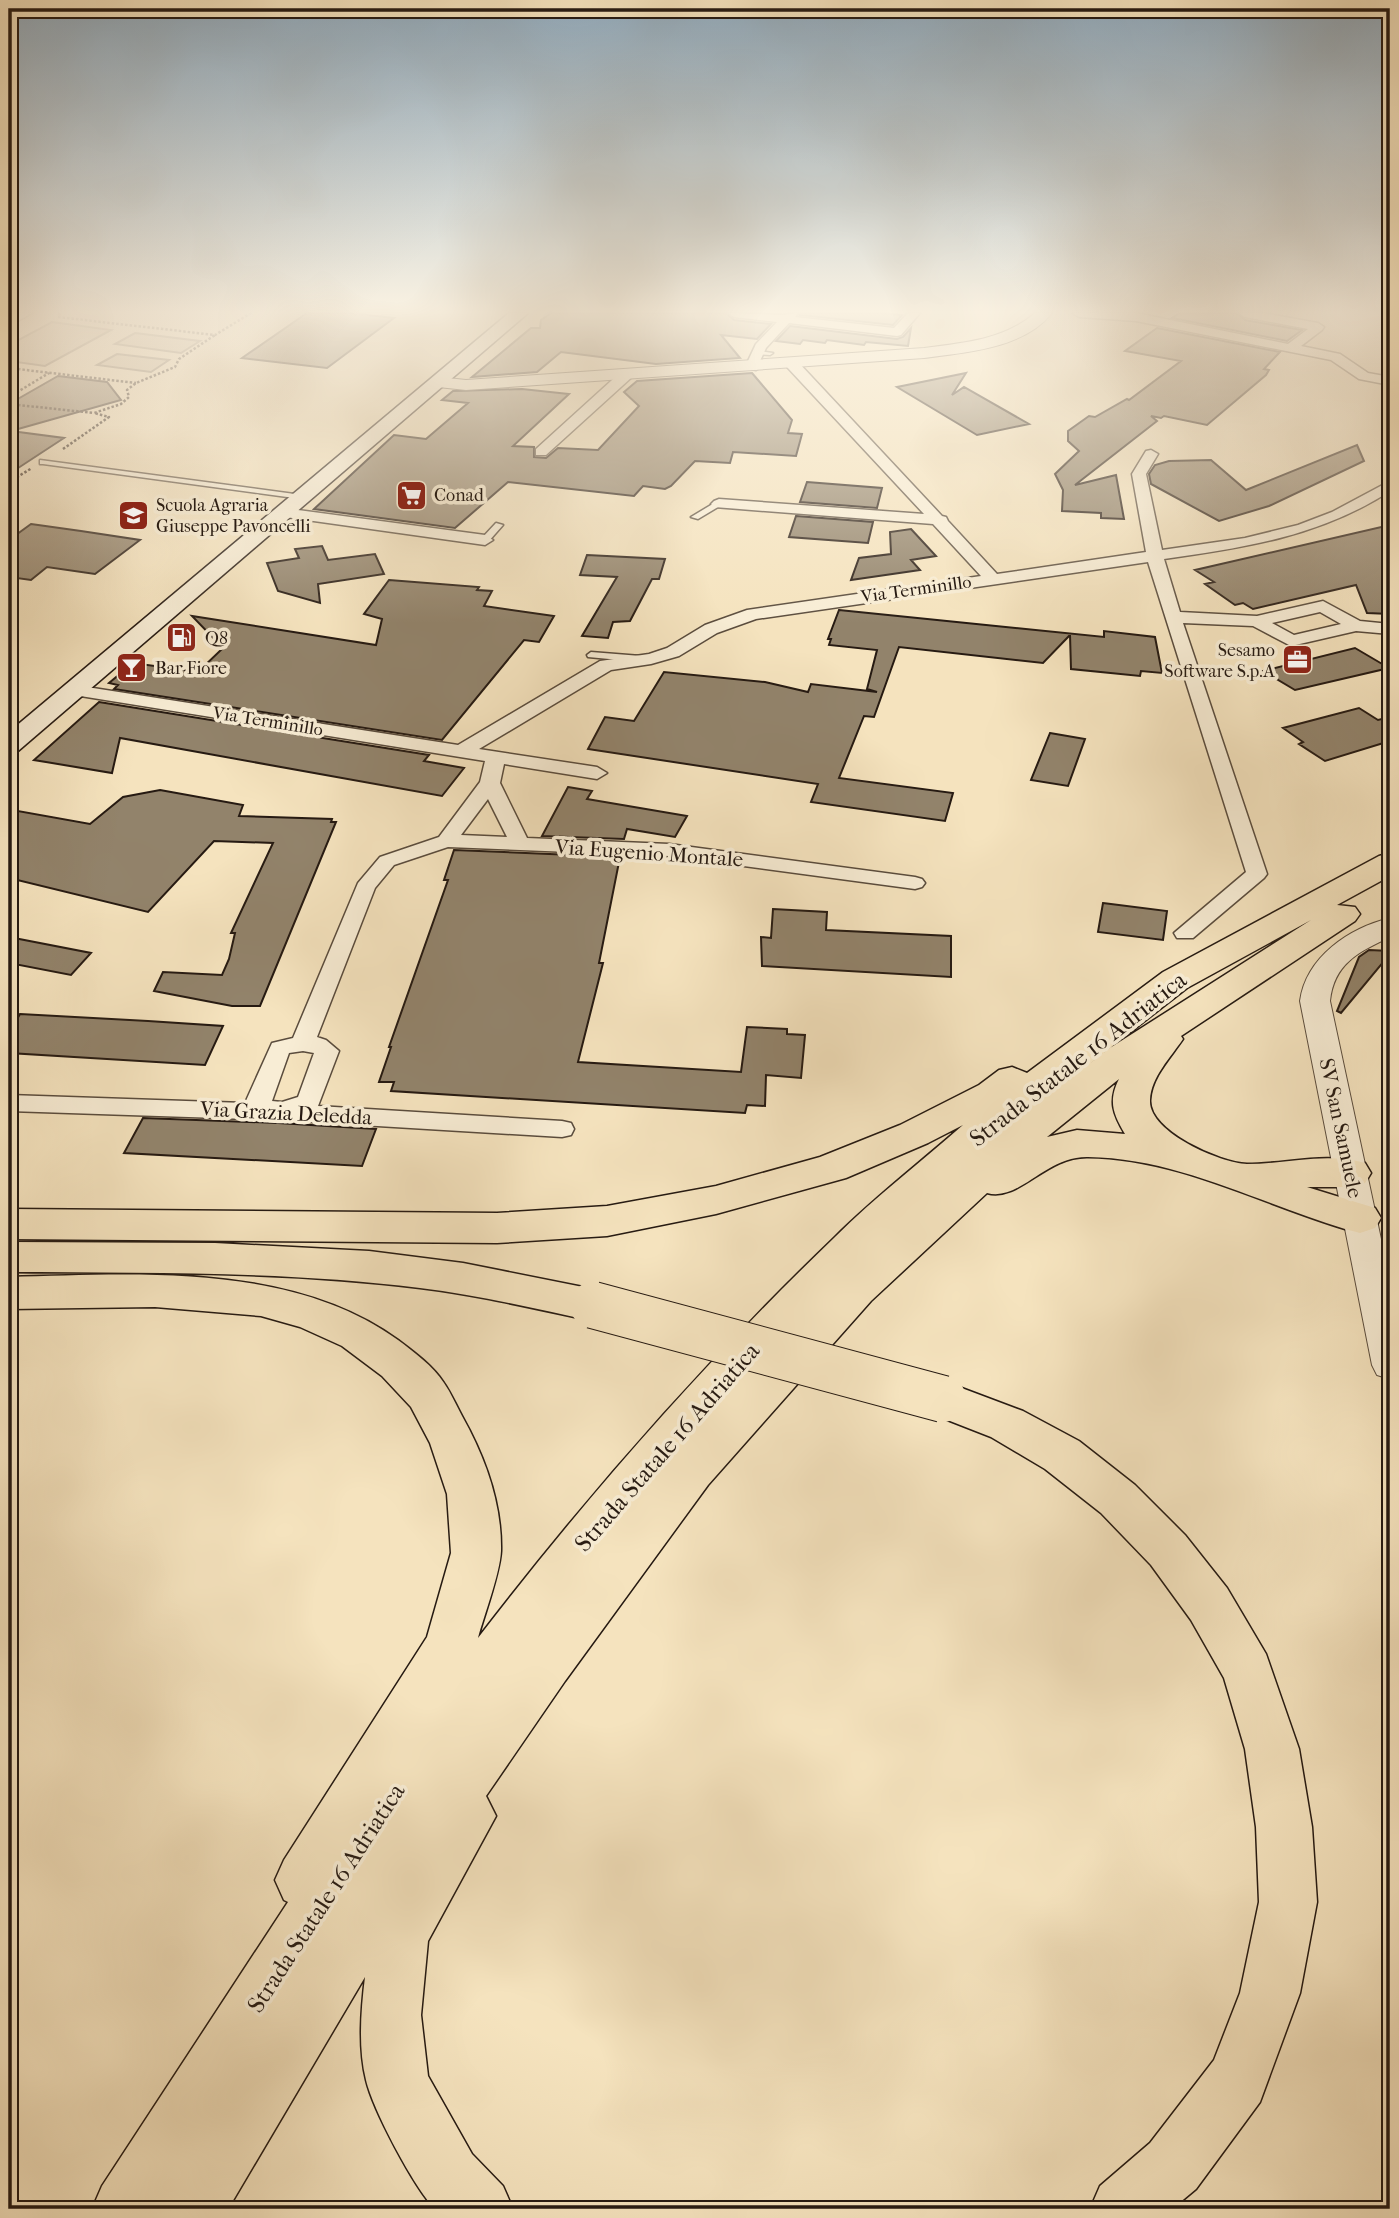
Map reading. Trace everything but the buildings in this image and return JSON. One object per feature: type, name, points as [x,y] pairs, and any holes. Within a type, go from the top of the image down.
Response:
[{"type":"highway","name":"Strada Statale 16 Adriatica","points":[[134,2194],[380,1811],[567,1560],[718,1385],[850,1246],[1016,1100],[1175,1003],[1390,863]]},
{"type":"highway","name":"Strada Statale 16 Adriatica","points":[[191,2209],[367,1918],[547,1664],[691,1471],[856,1290],[1025,1134],[1123,1057],[1175,1003],[1251,972],[1390,885]]},
{"type":"highway","points":[[1175,1003],[1130,1094],[1133,1118],[1152,1140],[1179,1158]]},
{"type":"highway","points":[[9,1224],[497,1228],[607,1221],[716,1200],[832,1168],[914,1135],[992,1094],[1095,1019],[1175,1003]]},
{"type":"highway","points":[[856,1290],[904,1268],[1017,1167],[1059,1147],[1085,1143],[1179,1158],[1244,1178],[1324,1211],[1360,1218]]},
{"type":"highway","points":[[1244,1178],[1317,1172],[1351,1173]]},
{"type":"highway","points":[[9,1257],[181,1258],[322,1263],[446,1276],[593,1305],[943,1399],[1007,1424],[1062,1455],[1118,1499],[1168,1550],[1209,1604],[1248,1671],[1272,1749],[1284,1827],[1288,1902],[1270,1993],[1238,2080],[1173,2166],[1124,2209]]},
{"type":"highway","points":[[9,1293],[155,1291],[261,1300],[312,1314],[358,1334],[398,1364],[426,1394],[453,1443],[471,1494],[476,1553],[450,1646],[220,2016],[134,2194]]},
{"type":"highway","points":[[480,2209],[449,2177],[420,2128],[397,2080],[391,2015],[399,1934],[458,1830],[605,1621],[691,1471]]},
{"type":"main road","points":[[9,745],[397,417]]},
{"type":"street","points":[[541,452],[580,417]]},
{"type":"street","points":[[843,417],[993,579]]},
{"type":"street","points":[[1151,454],[1139,474],[1155,557],[1257,874],[1185,933]]},
{"type":"street","name":"Via Terminillo","points":[[462,751],[606,665],[652,659],[673,652],[725,623],[769,610],[1245,543],[1304,530],[1359,506],[1390,485]]},
{"type":"street","points":[[719,504],[941,520]]},
{"type":"street","points":[[283,513],[485,540]]},
{"type":"street","points":[[1173,617],[1257,621],[1323,606],[1356,626]]},
{"type":"street","points":[[1257,621],[1291,641],[1356,626],[1390,629]]},
{"type":"street","name":"Via Terminillo","points":[[74,690],[597,772]]},
{"type":"street","points":[[303,1043],[365,887],[387,861],[446,841],[490,783],[496,757]]},
{"type":"street","points":[[490,783],[520,844]]},
{"type":"street","name":"Via Eugenio Montale","points":[[446,841],[669,850],[915,883]]},
{"type":"street","name":"SV San Samuele","points":[[1390,926],[1359,942],[1332,962],[1318,980],[1315,1001],[1390,1365]]},
{"type":"street","points":[[303,1043],[318,1045],[327,1051],[309,1102],[278,1112],[264,1108],[257,1102],[280,1048],[303,1043]]},
{"type":"street","name":"Via Grazia Deledda","points":[[9,1103],[278,1112],[562,1129]]},
{"type":"lane","points":[[43,462],[302,497]]},
{"type":"lane","points":[[695,517],[719,504]]},
{"type":"lane","points":[[485,540],[499,525]]},
{"type":"lane","points":[[591,654],[652,659]]},
{"type":"path","points":[[9,482],[43,462],[108,417]]},
{"type":"place","name":"Conad","points":[[411,495]]},
{"type":"place","name":"Scuola Agraria Giuseppe Pavoncelli","points":[[133,515]]},
{"type":"place","name":"Q8","points":[[182,638]]},
{"type":"place","name":"Sesamo Software S.p.A","points":[[1298,660]]},
{"type":"place","name":"Bar Fiore","points":[[132,668]]}]
